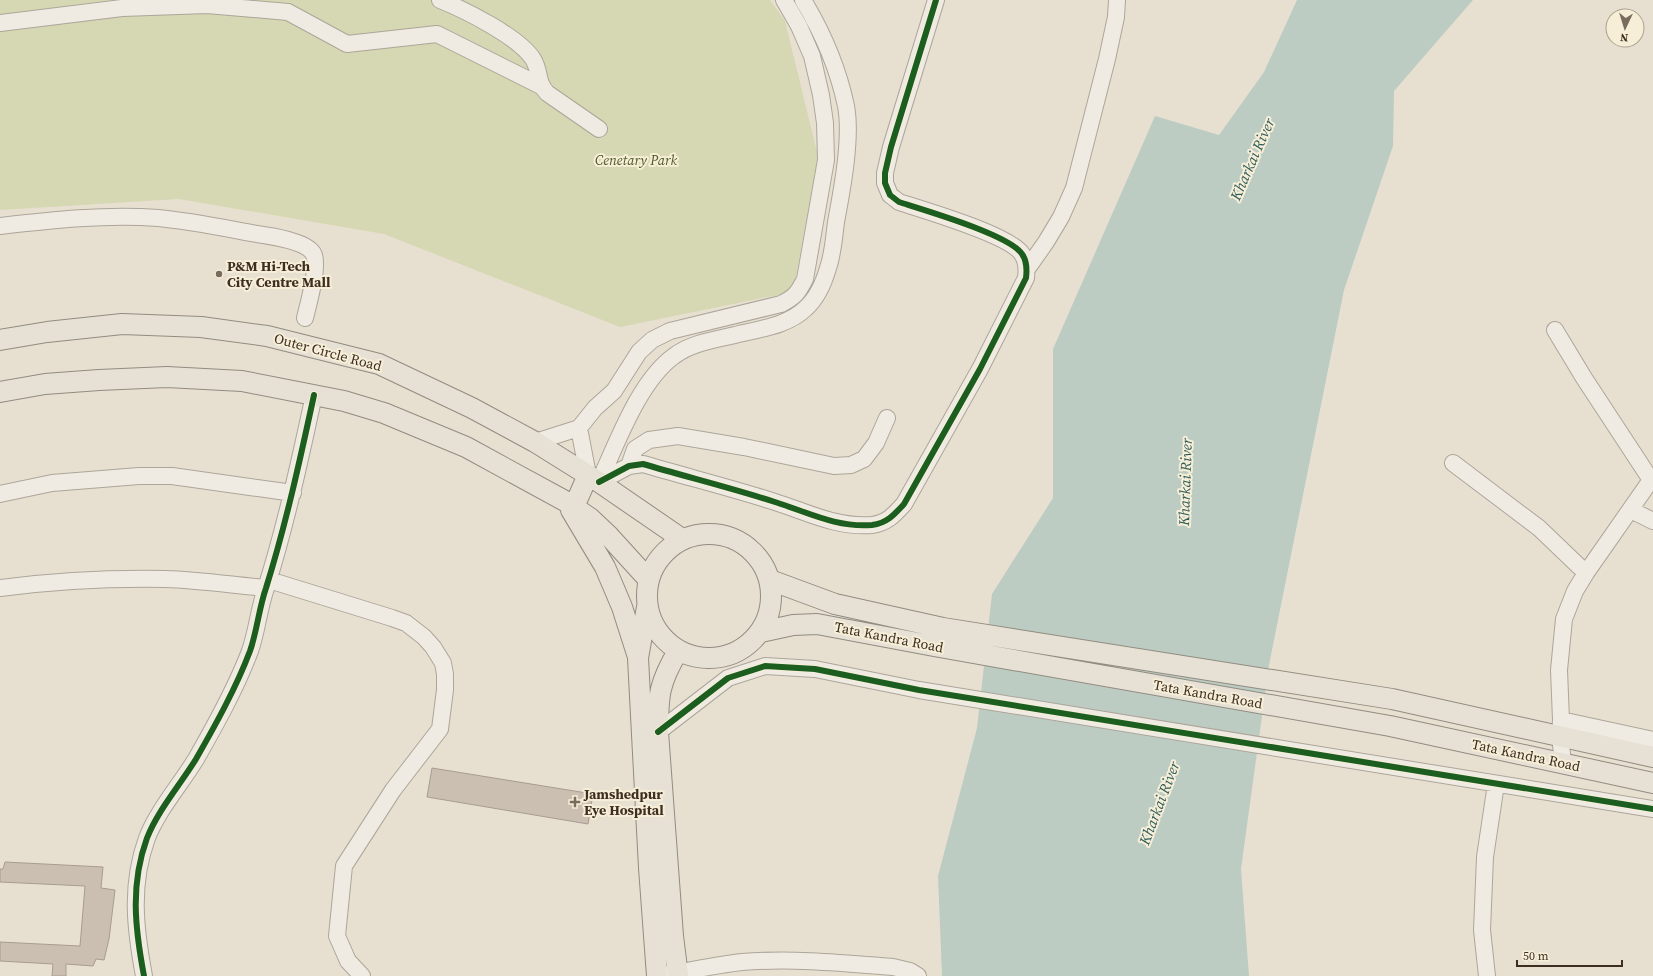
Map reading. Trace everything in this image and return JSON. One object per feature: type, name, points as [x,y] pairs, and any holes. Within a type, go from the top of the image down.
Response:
[{"type":"main road","name":"Outer Circle Road","points":[[0,340],[47,332],[122,324],[201,327],[267,336],[379,364],[472,408],[535,442],[593,478],[682,539]]},
{"type":"main road","points":[[0,392],[45,384],[168,377],[242,381],[344,401],[384,413],[466,447],[570,504],[590,518],[608,535],[648,579]]},
{"type":"main road","points":[[570,504],[593,478]]},
{"type":"main road","points":[[570,504],[605,567],[622,607],[638,658]]},
{"type":"main road","points":[[647,606],[653,624],[663,640],[678,651],[696,658],[721,658],[744,649],[762,632],[772,607],[770,580],[758,556],[736,539],[709,533],[682,539],[661,556],[648,579],[647,606],[638,658],[649,868],[657,976]]},
{"type":"main road","name":"Tata Kandra Road","points":[[770,580],[835,604],[943,628],[1392,699],[1560,728],[1653,757]]},
{"type":"main road","name":"Tata Kandra Road","points":[[762,632],[793,625],[817,624],[1390,726],[1653,783]]},
{"type":"main road","points":[[678,651],[667,670],[662,683],[658,704],[658,732],[673,936],[678,975]]},
{"type":"street","points":[[440,0],[506,34],[525,50],[533,59],[541,86]]},
{"type":"street","points":[[535,442],[579,428],[595,408],[614,390],[639,352],[652,340],[670,331],[780,304],[792,299],[799,292],[805,279],[826,160],[825,123],[821,95],[812,56],[799,26],[784,0]]},
{"type":"street","points":[[593,478],[652,377],[660,366],[675,355],[708,341],[778,325],[795,317],[807,308],[820,289],[829,267],[842,187],[847,140],[846,108],[842,89],[828,44],[804,0]]},
{"type":"street","points":[[593,478],[629,466],[643,464],[775,502],[840,524],[872,524],[885,522],[895,515],[904,504],[980,369],[1026,278],[1027,269],[1022,254],[1014,246],[996,236],[899,202],[890,195],[885,183],[885,173],[891,147],[936,0]]},
{"type":"street","points":[[1027,269],[1046,242],[1074,188],[1107,59],[1116,18],[1117,0]]},
{"type":"street","points":[[0,23],[130,7],[207,5],[288,12],[347,44],[437,34],[541,86],[547,93],[599,129]]},
{"type":"street","points":[[0,226],[95,218],[156,218],[187,221],[272,236],[300,244],[310,249],[314,255],[315,261],[314,282],[305,318]]},
{"type":"street","points":[[1555,330],[1584,378],[1652,478],[1574,591],[1564,619],[1559,670],[1562,763]]},
{"type":"street","points":[[632,363],[652,377]]},
{"type":"street","points":[[144,976],[136,935],[136,896],[140,865],[148,838],[164,807],[196,759],[240,678],[251,648],[267,584],[293,493],[314,395]]},
{"type":"street","points":[[629,466],[635,450],[650,440],[678,436],[834,466],[851,465],[864,459],[876,443],[887,418]]},
{"type":"street","points":[[579,428],[593,478]]},
{"type":"street","points":[[1453,463],[1539,528],[1586,573]]},
{"type":"street","points":[[0,494],[52,483],[139,476],[172,476],[293,493]]},
{"type":"street","points":[[1630,510],[1653,521]]},
{"type":"street","points":[[0,588],[38,583],[90,580],[167,580],[267,584],[392,618],[406,624],[424,637],[433,647],[443,663],[446,674],[446,690],[440,729],[393,790],[344,866],[337,936],[348,961],[362,976]]},
{"type":"street","points":[[658,732],[728,678],[764,666],[815,669],[919,690],[1653,809]]},
{"type":"street","points":[[1560,728],[1653,740]]},
{"type":"street","points":[[1487,976],[1482,930],[1482,915],[1485,857],[1496,784]]},
{"type":"street","points":[[657,976],[678,975],[705,966],[781,960],[893,967],[910,971],[918,976]]},
{"type":"green space","name":"Cenetary Park","points":[[0,0],[770,0],[785,21],[818,156],[793,292],[620,327],[384,234],[179,199],[0,210]]},
{"type":"water","name":"Kharkai River","points":[[1297,0],[1473,0],[1394,91],[1393,146],[1344,290],[1269,665],[1241,869],[1249,976],[942,976],[938,876],[977,728],[992,594],[1053,498],[1053,349],[1155,116],[1219,135],[1264,72]]},
{"type":"building","points":[[432,768],[593,794],[588,824],[427,797]]},
{"type":"building","points":[[5,862],[103,867],[101,888],[115,890],[109,939],[104,960],[96,959],[93,966],[66,964],[66,976],[52,976],[53,964],[0,961],[0,942],[80,946],[85,886],[0,882],[0,869],[3,869]]},
{"type":"cycle path","points":[[599,482],[629,466],[643,464],[759,497],[834,522],[859,525],[872,525],[882,522],[893,515],[904,504],[980,369],[1026,278],[1025,260],[1022,254],[1014,247],[984,231],[899,202],[890,195],[885,183],[885,173],[891,147],[936,0]]},
{"type":"cycle path","points":[[144,976],[138,941],[136,907],[136,890],[142,855],[147,838],[157,818],[196,759],[211,733],[232,692],[250,651],[286,516],[314,395]]},
{"type":"cycle path","points":[[658,732],[728,678],[765,666],[815,669],[919,690],[1653,809]]},
{"type":"place","name":"P&M Hi-Tech City Centre Mall","points":[[219,274]]},
{"type":"place","name":"Jamshedpur Eye Hospital","points":[[575,802]]}]
